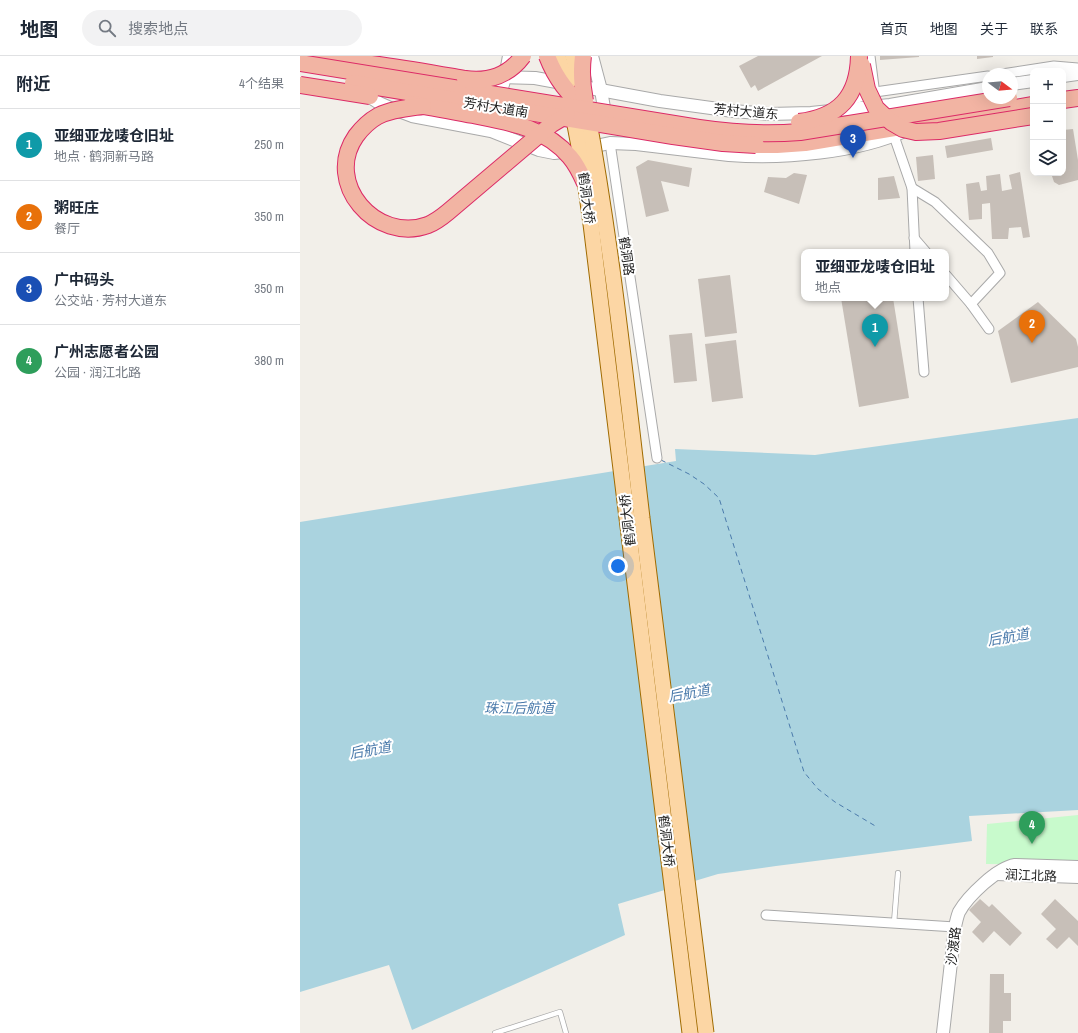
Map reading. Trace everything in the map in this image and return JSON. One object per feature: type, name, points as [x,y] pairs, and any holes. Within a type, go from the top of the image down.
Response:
[{"type":"highway","points":[[300,59],[357,62],[480,80],[492,78],[506,72],[523,56]]},
{"type":"highway","points":[[547,56],[563,86],[576,100],[595,115],[610,122],[636,130],[724,143],[756,145],[805,143],[1030,106]]},
{"type":"highway","points":[[583,56],[582,80],[585,101]]},
{"type":"highway","points":[[551,104],[615,106],[748,123],[778,124],[807,121],[828,114],[844,102],[857,78],[860,56]]},
{"type":"highway","points":[[860,56],[867,90],[876,108],[885,118],[897,126],[916,132],[938,131],[1030,116]]},
{"type":"highway","name":"芳村大道南","points":[[300,63],[551,104]]},
{"type":"highway","name":"芳村大道南","points":[[300,74],[636,130]]},
{"type":"highway","points":[[300,85],[423,106],[524,126],[552,141],[569,156],[577,167],[585,184]]},
{"type":"highway","points":[[1066,89],[1078,87]]},
{"type":"highway","name":"芳村大道东","points":[[1018,97],[1030,95]]},
{"type":"highway","points":[[1066,100],[1078,98]]},
{"type":"highway","name":"芳村大道东","points":[[551,104],[732,132],[760,134],[786,133],[832,127],[982,103]]},
{"type":"highway","points":[[423,106],[393,110],[373,119],[361,129],[348,150],[345,166],[350,191],[365,212],[388,226],[413,228],[421,227],[435,221],[448,212],[557,120],[576,112],[604,112]]},
{"type":"highway","points":[[1066,111],[1078,109]]},
{"type":"main road","name":"鹤洞大桥","points":[[558,56],[572,105],[591,224],[690,1033]]},
{"type":"main road","name":"鹤洞大桥","points":[[573,56],[585,101],[601,190],[706,1033]]},
{"type":"street","points":[[355,56],[485,77],[505,77]]},
{"type":"street","points":[[509,56],[491,131],[539,150],[554,153],[610,143],[642,145],[729,155],[762,156],[807,154],[866,144],[894,136],[919,124]]},
{"type":"street","name":"鹤洞路","points":[[592,56],[601,90],[610,143],[657,458]]},
{"type":"street","points":[[870,56],[875,92]]},
{"type":"street","points":[[1018,72],[1054,66],[1078,68]]},
{"type":"street","name":"芳村大道南","points":[[300,69],[335,75],[353,80],[379,103],[412,116],[491,131]]},
{"type":"street","points":[[1066,76],[1078,74]]},
{"type":"street","name":"芳村大道东","points":[[505,77],[535,78],[660,101],[733,111],[769,114],[890,105],[982,89]]},
{"type":"street","points":[[812,112],[875,92],[982,77]]},
{"type":"street","points":[[1018,83],[1030,81]]},
{"type":"street","points":[[894,136],[912,188],[915,249]]},
{"type":"street","points":[[912,188],[935,202],[988,253],[1000,273],[971,304]]},
{"type":"street","points":[[914,238],[923,249]]},
{"type":"street","points":[[949,278],[971,304],[989,329]]},
{"type":"street","points":[[918,301],[924,372]]},
{"type":"street","name":"润江北路","points":[[996,874],[1005,868],[1015,865],[1078,867]]},
{"type":"street","name":"润江北路","points":[[996,874],[1078,877]]},
{"type":"street","name":"沙渡路","points":[[944,1033],[954,927],[959,912],[966,902],[980,887],[996,874]]},
{"type":"street","points":[[766,915],[954,927]]},
{"type":"lane","points":[[894,923],[898,873]]},
{"type":"lane","points":[[494,1033],[560,1012],[566,1033]]},
{"type":"green space","points":[[1078,815],[1078,865],[986,864],[987,824]]},
{"type":"water","name":"珠江后航道","points":[[1078,418],[1078,810],[969,816],[972,841],[718,874],[618,904],[625,935],[412,1030],[389,965],[300,992],[300,522],[676,461],[675,449],[815,455]]},
{"type":"building","points":[[758,56],[822,56],[758,91],[755,85],[751,88],[739,66]]},
{"type":"building","points":[[880,56],[919,56],[919,57],[880,60]]},
{"type":"building","points":[[977,56],[993,56],[993,57],[977,59]]},
{"type":"building","points":[[1073,129],[1078,160],[1078,180],[1059,185],[1054,182],[1052,176],[1066,176],[1066,130]]},
{"type":"building","points":[[991,138],[993,150],[947,158],[945,146]]},
{"type":"building","points":[[933,155],[935,179],[918,181],[916,157]]},
{"type":"building","points":[[648,160],[692,168],[689,187],[661,181],[669,211],[646,217],[636,167]]},
{"type":"building","points":[[1020,172],[1030,237],[1023,238],[1021,227],[1009,228],[1008,239],[992,239],[990,203],[982,204],[982,219],[969,220],[966,184],[979,182],[981,191],[987,190],[986,176],[1000,174],[1002,191],[1012,189],[1009,175]]},
{"type":"building","points":[[794,173],[807,175],[799,204],[764,192],[768,177],[786,178]]},
{"type":"building","points":[[894,176],[900,198],[878,200],[878,178]]},
{"type":"building","points":[[730,275],[737,333],[705,337],[698,279]]},
{"type":"building","points":[[841,301],[893,301],[909,398],[859,407]]},
{"type":"building","points":[[1038,302],[1076,339],[1078,347],[1078,367],[1011,383],[998,331]]},
{"type":"building","points":[[692,333],[697,381],[674,383],[669,335]]},
{"type":"building","points":[[736,340],[743,398],[712,402],[705,344]]},
{"type":"building","points":[[980,899],[989,907],[992,904],[1022,933],[1010,946],[994,931],[983,943],[972,932],[981,922],[969,910]]},
{"type":"building","points":[[1055,899],[1078,921],[1078,946],[1069,937],[1057,949],[1046,939],[1056,929],[1041,914]]},
{"type":"building","points":[[990,974],[1004,974],[1004,993],[1011,993],[1011,1021],[1003,1021],[1003,1033],[989,1033]]},
{"type":"ferry route","points":[[661,460],[689,474],[704,484],[719,498],[804,772],[818,789],[835,802],[877,827]]},
{"type":"place","name":"广中码头","points":[[853,158]]},
{"type":"place","name":"粥旺庄","points":[[1032,343]]},
{"type":"place","name":"亚细亚龙唛仓旧址","points":[[875,347]]},
{"type":"place","name":"广州志愿者公园","points":[[1032,844]]},
{"type":"water label","name":"后航道","points":[[1008,637]]},
{"type":"water label","name":"后航道","points":[[689,693]]},
{"type":"water label","name":"后航道","points":[[370,750]]}]
